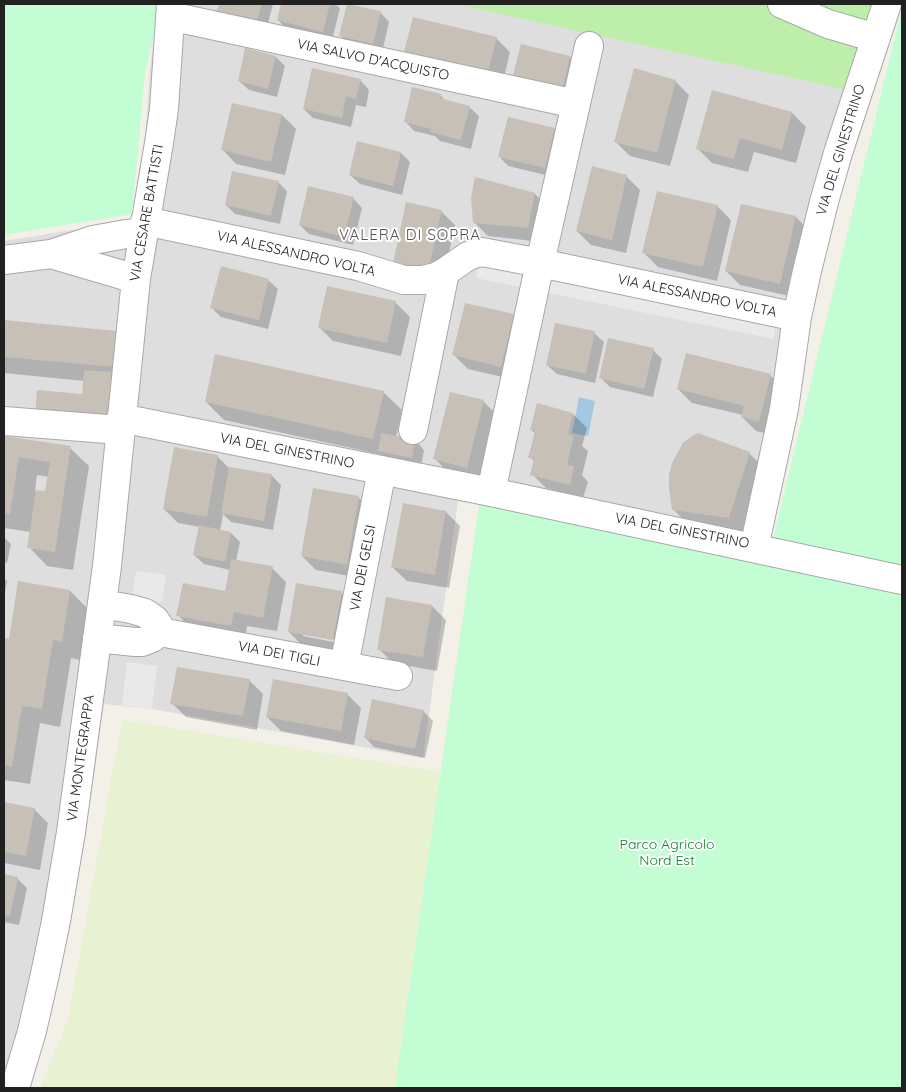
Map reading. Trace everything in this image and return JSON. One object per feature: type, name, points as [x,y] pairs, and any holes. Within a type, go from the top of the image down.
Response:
[{"type":"street","points":[[782,4],[828,24],[876,38]]},
{"type":"street","name":"VIA DEL GINESTRINO","points":[[4,421],[120,423],[382,470],[754,548],[784,409],[797,318],[807,270],[829,182],[887,4]]},
{"type":"street","name":"VIA SALVO D'ACQUISTO","points":[[170,10],[576,104]]},
{"type":"street","name":"VIA CESARE BATTISTI","points":[[120,423],[136,278],[164,104],[170,10]]},
{"type":"street","points":[[491,492],[589,46]]},
{"type":"street","name":"VIA ALESSANDRO VOLTA","points":[[51,254],[93,240],[126,234],[144,227],[358,266],[404,280],[423,280],[436,277],[476,252],[489,253],[797,318]]},
{"type":"street","points":[[4,260],[51,254],[136,278]]},
{"type":"street","points":[[412,430],[445,272]]},
{"type":"street","name":"VIA MONTEGRAPPA","points":[[15,1088],[38,1009],[56,922],[69,844],[110,542],[120,423]]},
{"type":"street","name":"VIA DEI GELSI","points":[[344,666],[382,470]]},
{"type":"street","points":[[754,548],[902,580]]},
{"type":"street","points":[[97,638],[142,642],[160,632],[156,620],[145,613],[102,604]]},
{"type":"street","name":"VIA DEI TIGLI","points":[[160,632],[398,676]]},
{"type":"shaded area","points":[[158,4],[902,4],[834,206],[808,319],[762,559],[459,494],[423,758],[152,709],[104,704],[85,840],[66,944],[37,1066],[30,1088],[4,1088],[4,241],[139,219],[150,70]]},
{"type":"shaded area","points":[[482,252],[778,313],[773,339],[476,278]]},
{"type":"shaded area","points":[[136,571],[166,575],[162,602],[132,598]]},
{"type":"shaded area","points":[[127,662],[157,666],[152,709],[122,705]]},
{"type":"green space","points":[[4,4],[161,4],[145,73],[132,214],[4,235]]},
{"type":"green space","points":[[455,4],[875,4],[848,90]]},
{"type":"green space","name":"Parco Agricolo Nord Est","points":[[902,8],[902,1088],[395,1088],[482,485],[773,539]]},
{"type":"green space","points":[[122,720],[465,776],[902,1088],[40,1088],[68,1020]]},
{"type":"water","points":[[579,397],[595,401],[588,436],[572,433]]},
{"type":"building","points":[[219,4],[262,4],[255,27],[215,16]]},
{"type":"building","points":[[281,4],[330,4],[323,32],[277,20]]},
{"type":"building","points":[[347,4],[381,11],[373,44],[339,36]]},
{"type":"building","points":[[413,17],[497,37],[488,72],[404,52]]},
{"type":"building","points":[[521,44],[570,56],[563,87],[513,75]]},
{"type":"building","points":[[245,48],[276,56],[268,89],[238,81]]},
{"type":"building","points":[[312,68],[361,79],[356,99],[346,96],[342,118],[303,109]]},
{"type":"building","points":[[634,68],[676,80],[657,153],[614,142]]},
{"type":"building","points":[[412,87],[441,94],[440,98],[470,106],[461,140],[430,132],[431,129],[404,122]]},
{"type":"building","points":[[712,90],[792,112],[782,150],[740,138],[734,159],[696,149]]},
{"type":"building","points":[[232,103],[282,114],[271,162],[221,150]]},
{"type":"building","points":[[508,117],[555,128],[545,168],[498,157]]},
{"type":"building","points":[[357,141],[401,152],[393,186],[349,175]]},
{"type":"building","points":[[592,166],[627,175],[612,240],[576,231]]},
{"type":"building","points":[[232,171],[279,181],[271,216],[225,205]]},
{"type":"building","points":[[475,177],[535,193],[528,228],[473,223],[471,197]]},
{"type":"building","points":[[308,186],[354,197],[344,237],[299,225]]},
{"type":"building","points":[[657,191],[718,205],[703,267],[642,253]]},
{"type":"building","points":[[406,202],[442,210],[427,275],[392,268]]},
{"type":"building","points":[[741,204],[796,216],[780,284],[725,271]]},
{"type":"building","points":[[221,266],[269,279],[259,320],[210,308]]},
{"type":"building","points":[[327,286],[396,301],[387,343],[318,328]]},
{"type":"building","points":[[465,303],[514,314],[501,367],[452,355]]},
{"type":"building","points":[[4,320],[117,331],[114,367],[4,357]]},
{"type":"building","points":[[555,323],[595,331],[586,374],[546,365]]},
{"type":"building","points":[[608,338],[654,348],[644,389],[599,378]]},
{"type":"building","points":[[686,353],[771,374],[759,422],[741,417],[744,406],[677,389]]},
{"type":"building","points":[[215,354],[384,391],[373,439],[205,402]]},
{"type":"building","points":[[84,370],[112,372],[108,424],[35,418],[37,390],[82,394]]},
{"type":"building","points":[[450,392],[484,400],[467,468],[433,459]]},
{"type":"building","points":[[537,403],[573,413],[568,434],[574,436],[567,465],[574,466],[570,485],[530,475],[534,459],[528,458],[535,431],[530,430]]},
{"type":"building","points":[[381,433],[415,439],[412,458],[378,451]]},
{"type":"building","points":[[698,433],[750,452],[729,518],[672,510],[669,475],[672,463],[683,443]]},
{"type":"building","points":[[4,436],[71,446],[55,552],[27,548],[36,490],[45,491],[50,462],[19,457],[10,514],[4,513]]},
{"type":"building","points":[[174,447],[218,455],[207,517],[163,509]]},
{"type":"building","points":[[229,467],[272,474],[264,521],[221,513]]},
{"type":"building","points":[[313,488],[359,496],[347,565],[301,556]]},
{"type":"building","points":[[403,503],[446,511],[435,575],[391,567]]},
{"type":"building","points":[[199,525],[231,532],[225,562],[193,555]]},
{"type":"building","points":[[231,559],[273,566],[263,618],[234,612],[231,626],[176,616],[183,583],[225,591]]},
{"type":"building","points":[[18,581],[70,590],[62,642],[53,640],[42,709],[22,706],[12,767],[4,765],[4,638],[9,639]]},
{"type":"building","points":[[296,583],[342,591],[333,640],[288,632]]},
{"type":"building","points":[[386,597],[432,605],[423,657],[377,650]]},
{"type":"building","points":[[177,667],[250,679],[243,716],[170,704]]},
{"type":"building","points":[[273,679],[348,693],[341,731],[266,717]]},
{"type":"building","points":[[372,699],[424,710],[415,749],[364,738]]},
{"type":"building","points":[[4,802],[35,808],[26,856],[4,852]]},
{"type":"building","points":[[4,874],[18,877],[10,916],[4,915]]},
{"type":"district","name":"VALERA DI SOPRA","points":[[410,235]]}]
